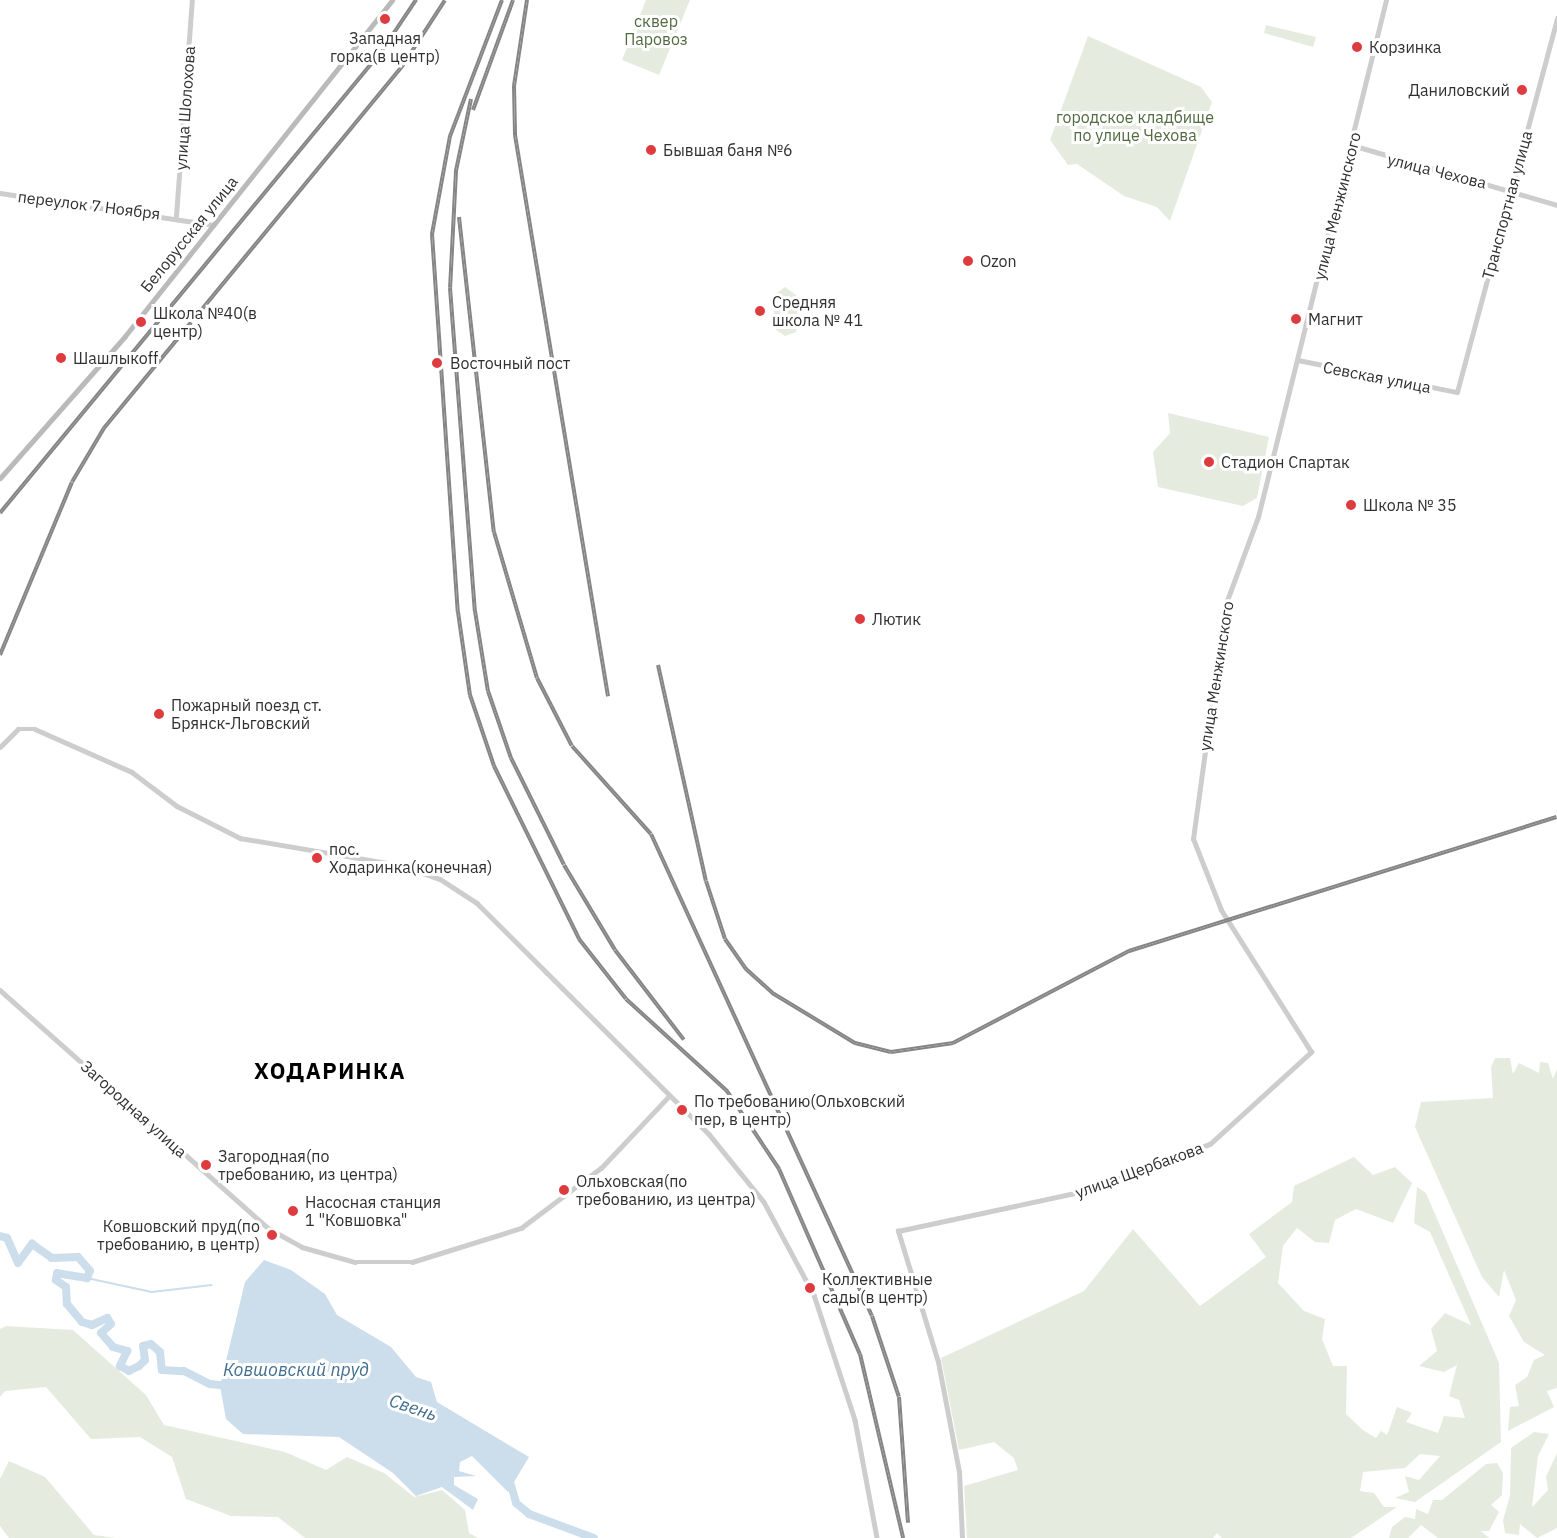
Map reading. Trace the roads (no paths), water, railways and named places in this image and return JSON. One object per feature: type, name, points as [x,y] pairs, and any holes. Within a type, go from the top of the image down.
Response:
[{"type":"main road","name":"Белорусская улица","points":[[0,478],[214,225],[392,0]]},
{"type":"street","name":"улица Шолохова","points":[[176,216],[192,0]]},
{"type":"street","name":"улица Менжинского","points":[[1311,1052],[1221,910],[1193,839],[1225,606],[1257,521],[1352,145],[1386,0]]},
{"type":"street","name":"Транспортная улица","points":[[1457,392],[1513,191],[1557,18]]},
{"type":"street","name":"улица Чехова","points":[[1352,145],[1513,191],[1557,206]]},
{"type":"street","name":"переулок 7 Ноября","points":[[0,193],[176,216],[214,225]]},
{"type":"street","name":"Севская улица","points":[[1298,360],[1457,392]]},
{"type":"street","points":[[0,747],[28,727],[132,772],[177,806],[234,835],[311,852],[400,865],[463,893],[736,1165],[809,1281],[855,1420],[877,1538]]},
{"type":"street","name":"Загородная улица","points":[[0,990],[268,1228],[302,1247],[379,1265],[412,1262],[490,1239],[526,1225],[583,1184],[669,1096]]},
{"type":"street","name":"улица Щербакова","points":[[962,1538],[959,1472],[938,1362],[898,1231],[1084,1191],[1210,1144],[1311,1052]]},
{"type":"water","name":"Ковшовский пруд","points":[[264,1260],[291,1270],[325,1294],[337,1315],[391,1347],[416,1377],[431,1382],[437,1402],[529,1457],[508,1492],[472,1456],[460,1462],[459,1471],[476,1476],[454,1477],[454,1485],[478,1499],[473,1510],[442,1487],[416,1496],[393,1473],[339,1437],[243,1434],[226,1419],[220,1386],[245,1282]]},
{"type":"waterway","name":"Свень","points":[[0,1236],[7,1238],[18,1263],[32,1244],[52,1258],[78,1257],[90,1271],[87,1278],[57,1273],[56,1280],[66,1287],[67,1304],[82,1322],[92,1325],[107,1318],[111,1324],[101,1333],[113,1347],[127,1351],[120,1366],[129,1371],[139,1366],[145,1360],[143,1346],[151,1344],[160,1352],[162,1370],[184,1371],[210,1384],[230,1386]]},
{"type":"waterway","points":[[87,1278],[152,1292],[212,1285]]},
{"type":"waterway","name":"Свень","points":[[509,1478],[516,1503],[529,1514],[594,1538]]},
{"type":"railway","points":[[0,513],[381,52],[416,0]]},
{"type":"railway","points":[[0,655],[72,482],[104,428],[403,65],[445,0]]},
{"type":"railway","points":[[502,0],[450,136],[432,234],[458,612],[470,695],[494,766],[579,939],[626,999],[727,1091],[779,1169],[860,1354],[903,1538]]},
{"type":"railway","points":[[473,110],[513,0]]},
{"type":"railway","points":[[527,0],[514,86],[515,135],[608,696]]},
{"type":"railway","points":[[471,99],[456,171],[450,288],[475,611],[488,691],[511,758],[564,865],[615,950],[684,1040]]},
{"type":"railway","points":[[459,217],[494,532],[537,678],[572,746],[651,834],[872,1316],[899,1397],[908,1523]]},
{"type":"railway","points":[[658,665],[706,881],[725,939],[746,969],[774,994],[855,1043],[891,1052],[953,1043],[1129,951],[1557,817]]},
{"type":"place","name":"Западная горка(в центр)","points":[[385,19]]},
{"type":"place","name":"Корзинка","points":[[1357,47]]},
{"type":"place","name":"Даниловский","points":[[1522,90]]},
{"type":"place","name":"Бывшая баня №6","points":[[651,150]]},
{"type":"place","name":"Ozon","points":[[968,261]]},
{"type":"place","name":"Средняя школа № 41","points":[[760,311]]},
{"type":"place","name":"Магнит","points":[[1296,319]]},
{"type":"place","name":"Школа №40(в центр)","points":[[141,322]]},
{"type":"place","name":"Шашлыкоff","points":[[61,358]]},
{"type":"place","name":"Восточный пост","points":[[437,363]]},
{"type":"place","name":"Стадион Спартак","points":[[1209,462]]},
{"type":"place","name":"Школа № 35","points":[[1351,505]]},
{"type":"place","name":"Лютик","points":[[860,619]]},
{"type":"place","name":"Пожарный поезд ст. Брянск-Льговский","points":[[159,714]]},
{"type":"place","name":"пос. Ходаринка(конечная)","points":[[317,858]]},
{"type":"place","name":"По требованию(Ольховский пер, в центр)","points":[[682,1110]]},
{"type":"place","name":"Загородная(по требованию, из центра)","points":[[206,1165]]},
{"type":"place","name":"Ольховская(по требованию, из центра)","points":[[564,1190]]},
{"type":"place","name":"Насосная станция 1 \"Ковшовка\"","points":[[293,1211]]},
{"type":"place","name":"Ковшовский пруд(по требованию, в центр)","points":[[272,1235]]},
{"type":"place","name":"Коллективные сады(в центр)","points":[[810,1288]]},
{"type":"district","name":"ХОДАРИНКА","points":[[330,1071]]},
{"type":"park label","name":"сквер Паровоз","points":[[656,30]]},
{"type":"park label","name":"городское кладбище по улице Чехова","points":[[1135,126]]}]
